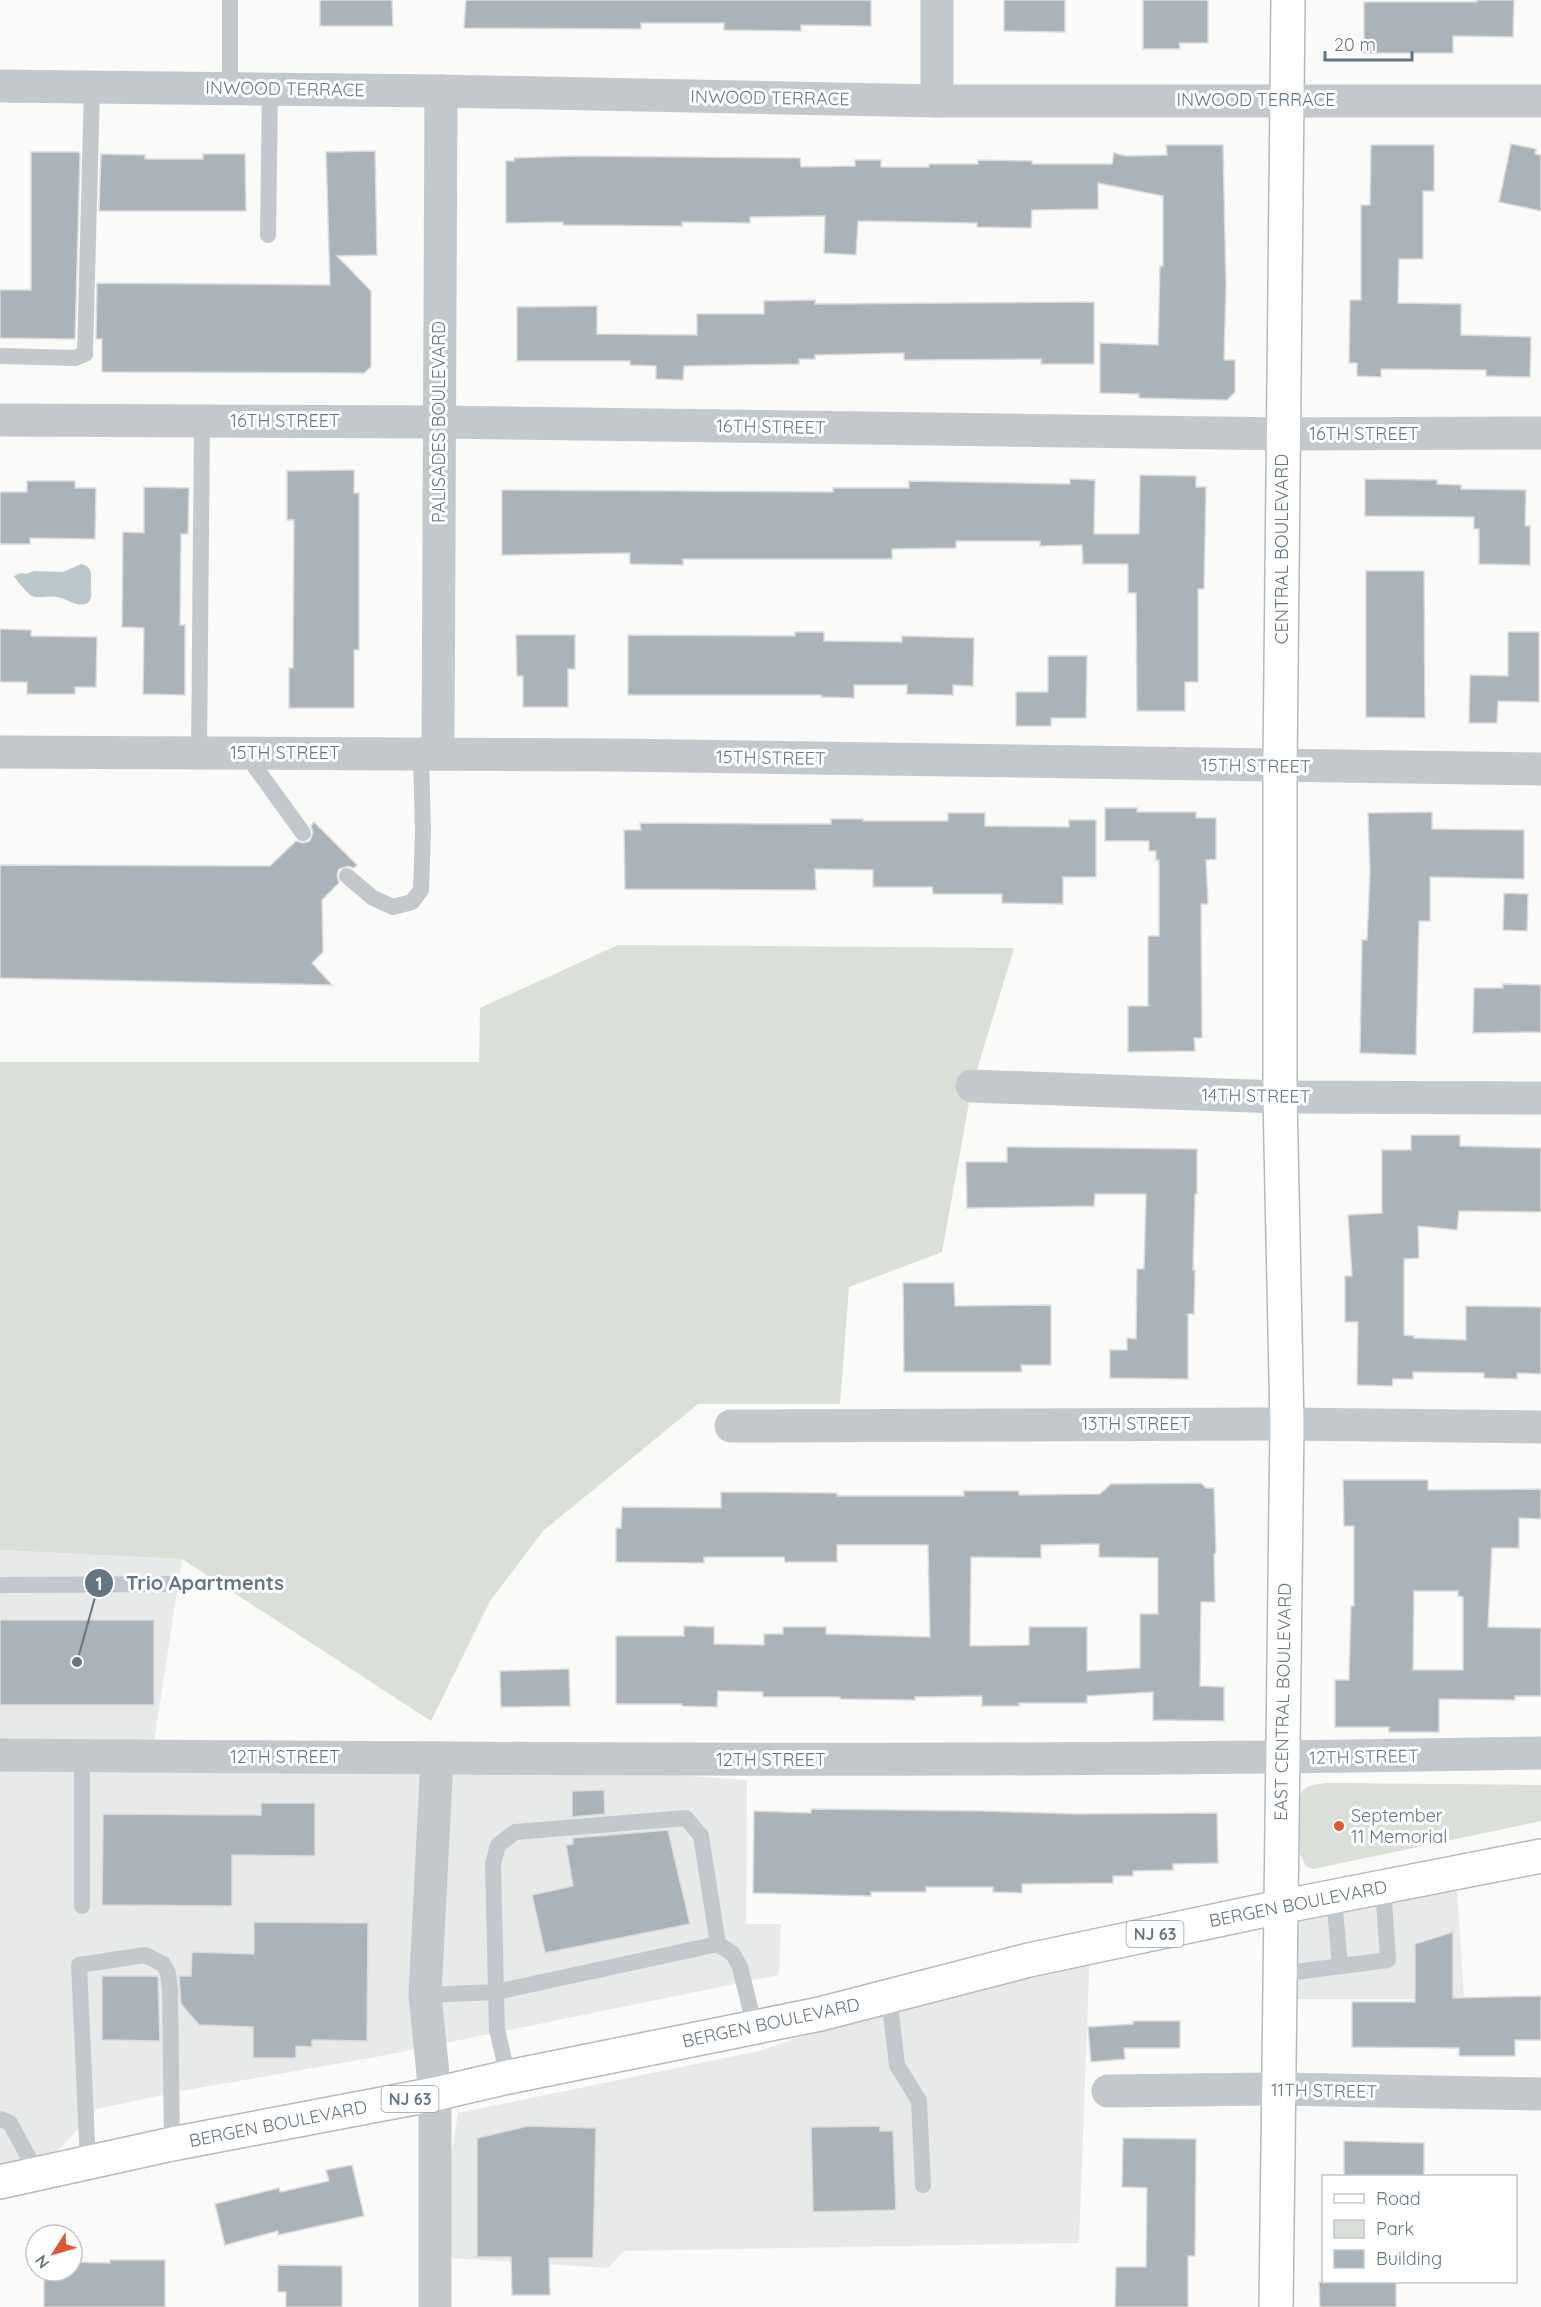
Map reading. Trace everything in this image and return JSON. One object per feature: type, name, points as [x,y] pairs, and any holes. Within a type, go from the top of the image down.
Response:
[{"type":"main road","name":"CENTRAL BOULEVARD","points":[[1280,1097],[1280,766],[1288,0]]},
{"type":"main road","name":"EAST CENTRAL BOULEVARD","points":[[1276,2307],[1287,1424],[1280,1097]]},
{"type":"main road","name":"BERGEN BOULEVARD","points":[[0,2182],[171,2144],[435,2094],[508,2077],[755,2028],[889,1997],[1029,1960],[1280,1907],[1541,1856]]},
{"type":"street","points":[[936,101],[937,0]]},
{"type":"street","name":"INWOOD TERRACE","points":[[0,86],[441,91],[936,101],[1541,100]]},
{"type":"street","name":"PALISADES BOULEVARD","points":[[430,754],[439,422],[441,91]]},
{"type":"street","name":"16TH STREET","points":[[0,420],[439,422],[1283,434],[1541,433]]},
{"type":"street","name":"15TH STREET","points":[[0,752],[430,754],[1541,769]]},
{"type":"street","name":"14TH STREET","points":[[972,1086],[1280,1097],[1541,1098]]},
{"type":"street","name":"13TH STREET","points":[[731,1426],[1287,1424],[1541,1427]]},
{"type":"street","name":"12TH STREET","points":[[0,1755],[743,1760],[1282,1758],[1541,1754]]},
{"type":"street","points":[[435,2307],[435,2094],[425,1995],[437,1758]]},
{"type":"street","name":"11TH STREET","points":[[1108,2091],[1279,2090],[1541,2094]]},
{"type":"lane","points":[[230,0],[230,89]]},
{"type":"lane","points":[[0,356],[75,358],[86,354],[92,87]]},
{"type":"lane","points":[[268,235],[270,89]]},
{"type":"lane","points":[[199,753],[202,421]]},
{"type":"lane","points":[[246,753],[303,833]]},
{"type":"lane","points":[[347,876],[373,898],[393,907],[412,902],[421,890],[423,832],[430,754]]},
{"type":"lane","points":[[0,1585],[169,1584]]},
{"type":"lane","points":[[82,1756],[82,1906]]},
{"type":"lane","points":[[508,2077],[497,2029],[493,1864],[498,1845],[515,1832],[686,1818],[701,1836],[718,1944],[732,1954],[740,1967],[755,2028]]},
{"type":"lane","points":[[1280,1974],[1388,1960],[1383,1887]]},
{"type":"lane","points":[[1334,1898],[1340,1966]]},
{"type":"lane","points":[[425,1995],[496,1992],[718,1944]]},
{"type":"lane","points":[[88,2163],[79,1965],[145,1955],[163,1964],[168,1973],[171,2144]]},
{"type":"lane","points":[[889,1997],[897,2066],[919,2101],[923,2185]]},
{"type":"lane","points":[[0,2119],[10,2124],[38,2173]]},
{"type":"shaded area","points":[[81,564],[88,567],[91,574],[91,598],[88,603],[83,604],[76,604],[57,597],[32,596],[14,576],[34,571],[63,572]]},
{"type":"shaded area","points":[[0,1550],[182,1559],[152,1755],[437,1758],[747,1780],[746,1924],[781,1924],[779,1975],[381,2056],[187,2090],[97,2109],[37,2173],[0,2182]]},
{"type":"shaded area","points":[[1456,1873],[1464,1999],[1280,1999],[1280,1907]]},
{"type":"shaded area","points":[[1090,1947],[1079,2243],[624,2251],[608,2268],[435,2257],[458,2113],[759,2051],[1029,1960]]},
{"type":"green space","points":[[618,945],[1014,948],[972,1086],[942,1252],[849,1287],[840,1404],[698,1404],[543,1531],[490,1601],[431,1721],[182,1559],[0,1550],[0,1062],[479,1062],[480,1008]]},
{"type":"green space","points":[[1327,1783],[1541,1785],[1541,1821],[1313,1869],[1306,1866],[1300,1854],[1298,1798],[1304,1789],[1312,1785]]},
{"type":"building","points":[[320,0],[392,0],[393,26],[320,26]]},
{"type":"building","points":[[466,0],[871,0],[871,26],[801,25],[801,31],[724,30],[724,23],[641,23],[641,29],[464,28]]},
{"type":"building","points":[[1004,0],[1065,0],[1065,32],[1004,31]]},
{"type":"building","points":[[1143,0],[1208,0],[1208,43],[1179,43],[1180,49],[1143,49]]},
{"type":"building","points":[[1477,0],[1514,0],[1513,37],[1453,36],[1453,53],[1364,53],[1364,2],[1477,2]]},
{"type":"building","points":[[1511,144],[1536,149],[1535,154],[1541,155],[1541,211],[1499,202]]},
{"type":"building","points":[[1166,145],[1223,145],[1226,286],[1224,360],[1235,360],[1235,392],[1227,400],[1139,398],[1139,394],[1100,393],[1100,343],[1158,345],[1160,266],[1163,266],[1163,196],[1098,183],[1098,209],[1032,210],[1031,228],[977,227],[977,223],[858,221],[856,255],[824,253],[825,216],[750,217],[750,223],[682,222],[682,226],[563,225],[563,222],[506,223],[506,161],[514,161],[514,158],[573,156],[800,158],[801,167],[855,166],[855,160],[881,160],[881,167],[978,164],[978,160],[1032,161],[1032,164],[1112,164],[1114,153],[1126,156],[1167,155]]},
{"type":"building","points":[[1371,145],[1434,145],[1434,191],[1423,191],[1423,259],[1399,259],[1398,303],[1461,304],[1461,335],[1531,337],[1530,377],[1486,376],[1486,370],[1381,369],[1381,377],[1357,376],[1357,363],[1349,363],[1350,300],[1361,300],[1361,205],[1370,205]]},
{"type":"building","points":[[375,151],[377,255],[337,256],[371,291],[371,367],[364,373],[102,372],[102,339],[96,339],[97,283],[330,285],[326,152]]},
{"type":"building","points":[[31,152],[78,152],[80,154],[75,339],[0,338],[0,290],[31,290]]},
{"type":"building","points":[[101,154],[145,155],[145,159],[203,159],[203,154],[245,154],[246,211],[99,211]]},
{"type":"building","points":[[815,300],[815,304],[1094,302],[1094,364],[1041,364],[1041,359],[904,360],[904,353],[815,355],[815,359],[799,359],[799,364],[684,366],[683,380],[656,379],[656,366],[630,365],[630,361],[517,361],[517,307],[597,306],[597,334],[697,335],[697,314],[764,314],[764,301]]},
{"type":"building","points":[[354,470],[354,493],[359,493],[359,650],[354,650],[354,708],[289,708],[289,668],[293,668],[294,520],[287,520],[287,471]]},
{"type":"building","points":[[1140,475],[1196,476],[1196,487],[1206,487],[1204,589],[1198,589],[1198,682],[1185,682],[1185,711],[1137,711],[1136,593],[1128,593],[1128,564],[1083,564],[1082,545],[1040,546],[1040,541],[956,541],[956,548],[892,549],[892,559],[683,559],[683,565],[630,564],[630,553],[502,555],[502,490],[833,492],[833,488],[909,488],[909,481],[1070,484],[1070,479],[1095,480],[1094,534],[1139,534]]},
{"type":"building","points":[[1365,479],[1437,480],[1437,484],[1461,485],[1461,489],[1526,490],[1525,526],[1530,526],[1530,565],[1479,564],[1479,529],[1474,529],[1474,517],[1365,516]]},
{"type":"building","points":[[27,481],[75,481],[75,488],[96,488],[95,539],[30,538],[30,544],[0,544],[0,492],[27,492]]},
{"type":"building","points":[[144,487],[189,488],[188,534],[181,534],[180,625],[185,625],[185,695],[143,694],[144,628],[122,627],[123,532],[144,533]]},
{"type":"building","points":[[1366,571],[1424,571],[1425,718],[1366,717]]},
{"type":"building","points":[[0,629],[31,630],[31,636],[97,637],[96,687],[75,687],[75,694],[27,694],[27,682],[0,682]]},
{"type":"building","points":[[795,632],[824,632],[824,641],[902,642],[902,636],[974,638],[973,686],[953,685],[953,695],[907,694],[907,685],[854,685],[854,698],[821,697],[821,695],[628,695],[628,635],[795,636]]},
{"type":"building","points":[[1508,632],[1539,632],[1539,702],[1498,701],[1497,723],[1469,723],[1470,675],[1508,676]]},
{"type":"building","points":[[516,635],[575,635],[575,669],[568,669],[568,707],[523,707],[523,676],[517,676]]},
{"type":"building","points":[[1048,656],[1087,656],[1086,718],[1051,718],[1051,726],[1016,726],[1016,692],[1048,692]]},
{"type":"building","points":[[1105,808],[1137,808],[1137,812],[1196,812],[1196,818],[1216,818],[1216,859],[1206,860],[1208,904],[1201,904],[1202,1038],[1194,1038],[1195,1051],[1128,1052],[1128,1006],[1148,1006],[1148,936],[1159,936],[1159,860],[1156,860],[1156,851],[1149,851],[1149,841],[1105,841]]},
{"type":"building","points":[[1432,812],[1432,829],[1524,830],[1524,879],[1430,877],[1430,921],[1419,921],[1416,1055],[1360,1053],[1362,940],[1367,940],[1370,872],[1368,813]]},
{"type":"building","points":[[948,813],[985,813],[985,826],[1069,827],[1069,820],[1096,820],[1096,877],[1063,877],[1063,904],[1002,903],[1002,894],[933,894],[932,887],[873,887],[873,870],[815,869],[816,890],[625,889],[624,830],[641,830],[640,823],[831,824],[831,819],[948,821]]},
{"type":"building","points":[[314,822],[357,865],[354,868],[348,866],[339,869],[337,875],[339,883],[322,900],[323,952],[312,963],[332,985],[0,978],[0,865],[270,866],[296,841],[303,843],[310,841],[313,832],[311,826]]},
{"type":"building","points":[[1504,893],[1528,894],[1527,931],[1503,930]]},
{"type":"building","points":[[1503,984],[1541,985],[1541,1032],[1473,1033],[1474,988],[1503,988]]},
{"type":"building","points":[[1411,1135],[1460,1135],[1460,1146],[1541,1148],[1541,1212],[1459,1211],[1457,1230],[1418,1226],[1419,1258],[1404,1259],[1404,1335],[1414,1336],[1414,1338],[1466,1340],[1466,1306],[1541,1307],[1541,1374],[1517,1373],[1517,1379],[1484,1378],[1484,1373],[1413,1372],[1413,1379],[1393,1379],[1392,1386],[1357,1385],[1358,1322],[1345,1322],[1345,1276],[1352,1276],[1348,1215],[1382,1213],[1382,1150],[1411,1150]]},
{"type":"building","points":[[1007,1147],[1197,1149],[1194,1314],[1188,1314],[1188,1379],[1110,1378],[1110,1350],[1127,1350],[1127,1338],[1136,1339],[1137,1269],[1144,1269],[1146,1194],[1095,1194],[1094,1206],[967,1208],[966,1162],[1007,1162]]},
{"type":"building","points":[[903,1283],[954,1283],[955,1306],[1051,1305],[1051,1365],[1021,1365],[1022,1372],[904,1372]]},
{"type":"building","points":[[1343,1480],[1428,1480],[1428,1490],[1541,1489],[1541,1519],[1519,1518],[1519,1548],[1492,1548],[1488,1627],[1541,1628],[1541,1696],[1515,1696],[1515,1700],[1439,1699],[1439,1732],[1389,1732],[1389,1727],[1335,1727],[1335,1680],[1349,1680],[1351,1606],[1354,1606],[1354,1526],[1344,1526]],"holes":[[[1414,1591],[1458,1591],[1458,1596],[1463,1597],[1463,1670],[1413,1670]]]},
{"type":"building","points":[[1201,1483],[1206,1488],[1214,1488],[1215,1602],[1201,1602],[1200,1686],[1224,1687],[1224,1721],[1153,1720],[1153,1692],[1087,1696],[1087,1703],[1019,1703],[1019,1706],[982,1706],[982,1696],[915,1697],[915,1700],[840,1699],[840,1697],[763,1697],[763,1692],[718,1691],[717,1707],[682,1706],[682,1704],[616,1704],[616,1636],[684,1636],[684,1626],[714,1627],[714,1644],[764,1645],[764,1634],[783,1634],[783,1627],[826,1627],[826,1634],[930,1637],[928,1545],[837,1545],[837,1562],[785,1562],[784,1557],[704,1557],[704,1563],[616,1562],[616,1528],[621,1528],[622,1507],[721,1508],[721,1492],[837,1493],[837,1496],[964,1496],[964,1491],[1019,1491],[1019,1495],[1100,1494],[1111,1484]],"holes":[[[1099,1544],[1099,1557],[1158,1558],[1158,1614],[1140,1614],[1140,1668],[1087,1671],[1087,1627],[1029,1627],[1029,1645],[970,1646],[971,1557],[1041,1558],[1041,1545]]]},
{"type":"building","points":[[0,1620],[154,1620],[154,1705],[0,1705]]},
{"type":"building","points":[[569,1669],[570,1706],[501,1707],[500,1671]]},
{"type":"building","points":[[604,1790],[605,1814],[572,1817],[572,1791]]},
{"type":"building","points":[[261,1803],[315,1803],[315,1856],[232,1855],[232,1906],[102,1905],[103,1814],[261,1815]]},
{"type":"building","points":[[811,1809],[1074,1814],[1217,1813],[1218,1863],[1173,1864],[1173,1870],[1133,1871],[1133,1876],[1113,1876],[1113,1883],[1022,1884],[1022,1893],[993,1892],[993,1887],[926,1887],[926,1892],[871,1892],[871,1896],[753,1893],[754,1811],[811,1813]]},
{"type":"building","points":[[668,1830],[690,1924],[545,1953],[532,1895],[573,1886],[566,1845],[573,1844],[573,1838]]},
{"type":"building","points":[[254,1922],[368,1923],[367,2041],[312,2040],[312,2047],[296,2046],[296,2058],[253,2058],[253,2027],[199,2025],[181,2004],[179,1976],[191,1976],[192,1952],[254,1954]]},
{"type":"building","points":[[1453,1932],[1453,1998],[1541,1996],[1541,2040],[1515,2040],[1515,2056],[1459,2056],[1459,2048],[1352,2047],[1352,2002],[1415,2002],[1415,1944]]},
{"type":"building","points":[[102,1976],[158,1976],[160,2041],[102,2040]]},
{"type":"building","points":[[1133,2021],[1180,2021],[1180,2048],[1124,2048],[1125,2059],[1091,2062],[1088,2027],[1133,2024]]},
{"type":"building","points":[[528,2126],[596,2128],[593,2258],[549,2258],[550,2295],[512,2295],[511,2257],[477,2257],[477,2138]]},
{"type":"building","points":[[880,2126],[880,2131],[893,2131],[896,2210],[813,2212],[811,2127]]},
{"type":"building","points":[[1123,2138],[1196,2139],[1195,2256],[1188,2256],[1188,2307],[1115,2307],[1116,2267],[1146,2267],[1147,2188],[1122,2187]]},
{"type":"building","points":[[1344,2141],[1424,2143],[1424,2175],[1344,2175]]},
{"type":"building","points":[[352,2165],[364,2216],[278,2235],[278,2231],[225,2245],[215,2204],[279,2188],[280,2192],[329,2181],[326,2170]]},
{"type":"building","points":[[110,2260],[165,2260],[165,2307],[44,2307],[44,2283],[84,2283],[84,2262],[110,2263]]},
{"type":"building","points":[[278,2265],[342,2266],[342,2307],[286,2307],[286,2292],[278,2292]]},
{"type":"building","points":[[1319,2282],[1396,2283],[1396,2307],[1320,2307]]},
{"type":"place","name":"Trio Apartments","points":[[77,1662]]},
{"type":"place","name":"September 11 Memorial","points":[[1339,1826]]}]
